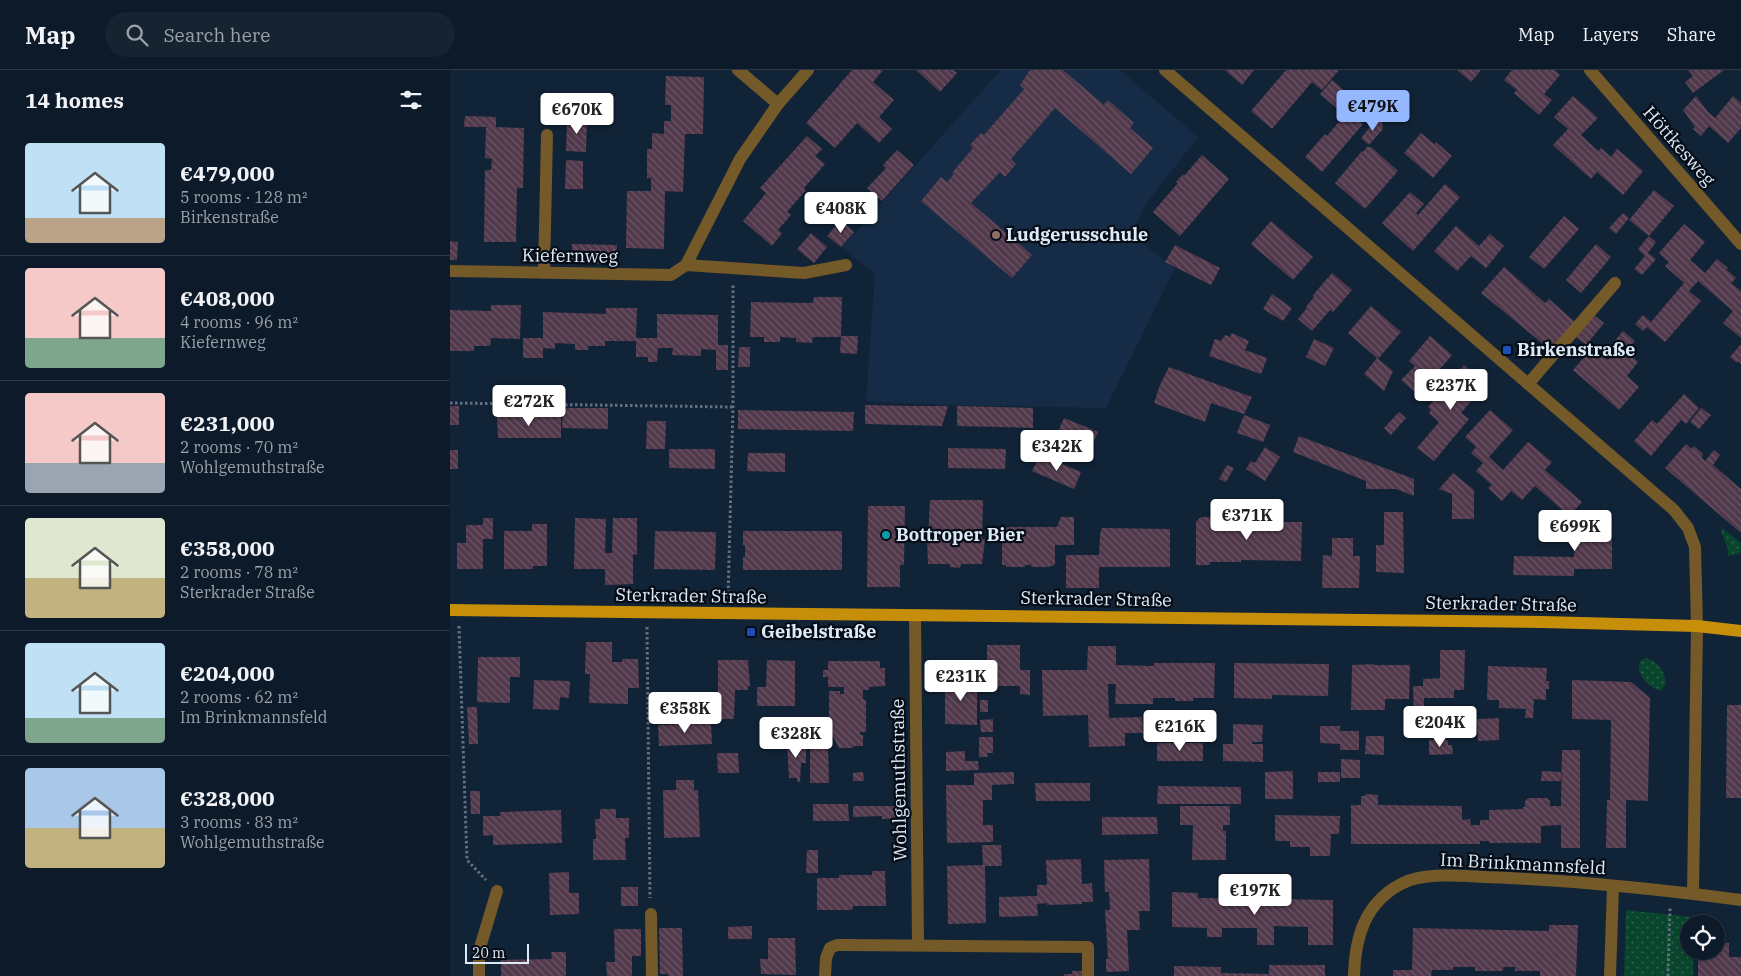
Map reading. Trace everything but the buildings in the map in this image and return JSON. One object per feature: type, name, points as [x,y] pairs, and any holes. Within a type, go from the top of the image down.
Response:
[{"type":"main road","name":"Sterkrader Straße","points":[[454,610],[1542,622],[1697,626],[1741,631]]},
{"type":"street","points":[[738,70],[778,104]]},
{"type":"street","points":[[686,265],[740,159],[778,104],[808,70]]},
{"type":"street","points":[[1166,70],[1674,510],[1688,528],[1695,546],[1697,626],[1693,894]]},
{"type":"street","name":"Höttkesweg","points":[[1590,70],[1741,244]]},
{"type":"street","points":[[544,272],[548,135]]},
{"type":"street","name":"Kiefernweg","points":[[450,270],[672,275],[686,265],[804,273],[846,265]]},
{"type":"street","points":[[1528,384],[1615,283]]},
{"type":"street","name":"Wohlgemuthstraße","points":[[915,615],[918,945]]},
{"type":"street","name":"Im Brinkmannsfeld","points":[[1354,976],[1360,932],[1368,914],[1382,896],[1403,882],[1437,875],[1530,878],[1741,900]]},
{"type":"street","points":[[1610,976],[1613,887]]},
{"type":"street","points":[[479,976],[479,951],[497,891]]},
{"type":"street","points":[[651,914],[652,976]]},
{"type":"street","points":[[825,976],[827,953],[830,948],[836,945],[918,945],[1088,947],[1088,976]]},
{"type":"path","points":[[726,613],[730,585],[734,268]]},
{"type":"path","points":[[450,403],[733,407]]},
{"type":"path","points":[[454,610],[468,860],[497,891]]},
{"type":"path","points":[[646,612],[651,914]]},
{"type":"path","points":[[1668,976],[1670,892]]},
{"type":"shaded area","name":"Ludgerusschule","points":[[1001,70],[1120,70],[1198,137],[1143,208],[1135,226],[1143,244],[1175,268],[1106,408],[949,405],[866,401],[875,274],[842,247]]},
{"type":"green space","points":[[1722,528],[1741,543],[1739,554],[1728,556],[1728,549],[1721,531]]},
{"type":"green space","points":[[1646,658],[1658,664],[1664,674],[1666,683],[1662,690],[1651,687],[1639,671],[1641,661]]},
{"type":"green space","points":[[1626,910],[1680,916],[1680,960],[1693,960],[1693,976],[1624,976]]},
{"type":"place","name":"Ludgerusschule","points":[[996,235]]},
{"type":"place","name":"Birkenstraße","points":[[1507,350]]},
{"type":"place","name":"Bottroper Bier","points":[[886,535]]},
{"type":"place","name":"Geibelstraße","points":[[751,632]]}]
